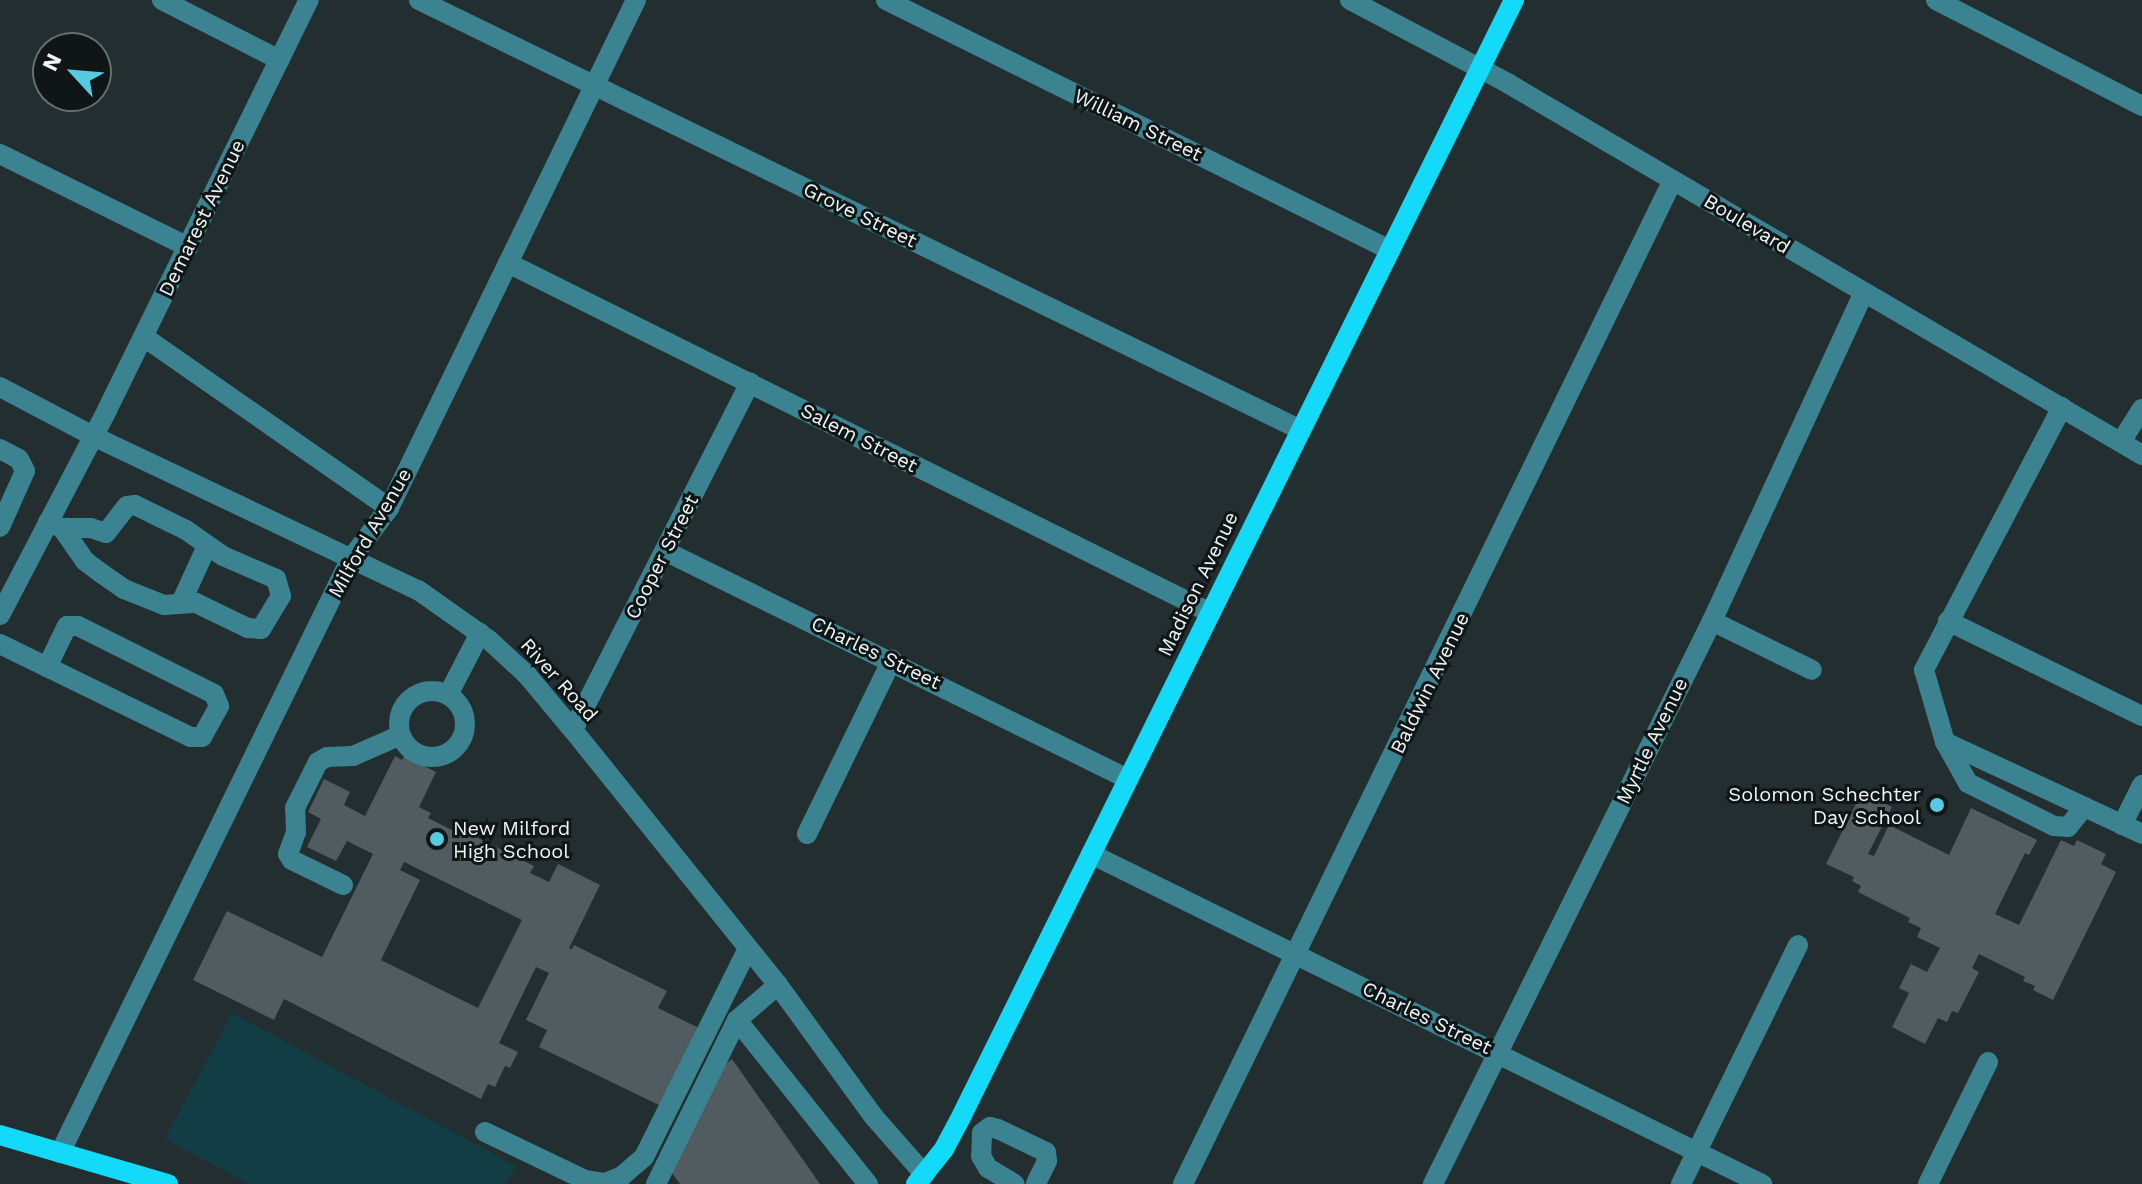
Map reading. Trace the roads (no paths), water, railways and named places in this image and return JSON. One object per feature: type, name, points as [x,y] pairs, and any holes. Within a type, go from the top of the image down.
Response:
[{"type":"main road","name":"Madison Avenue","points":[[926,1181],[959,1121],[1514,0]]},
{"type":"main road","points":[[0,1135],[168,1184]]},
{"type":"street","points":[[162,0],[280,60]]},
{"type":"street","name":"Demarest Avenue","points":[[0,615],[55,525],[93,436],[309,0]]},
{"type":"street","name":"Grove Street","points":[[419,0],[1301,430]]},
{"type":"street","name":"Milford Avenue","points":[[60,1153],[350,560],[389,508],[636,0]]},
{"type":"street","name":"William Street","points":[[886,0],[1390,250]]},
{"type":"street","name":"Boulevard","points":[[1350,0],[1481,69],[2142,455]]},
{"type":"street","points":[[1936,0],[2142,106]]},
{"type":"street","points":[[0,154],[188,247]]},
{"type":"street","name":"Baldwin Avenue","points":[[1183,1184],[1298,954],[1673,180]]},
{"type":"street","name":"Salem Street","points":[[508,263],[1211,613]]},
{"type":"street","name":"Myrtle Avenue","points":[[1433,1184],[1712,621],[1863,294]]},
{"type":"street","points":[[144,337],[389,508]]},
{"type":"street","name":"Cooper Street","points":[[573,730],[750,383]]},
{"type":"street","name":"River Road","points":[[0,387],[93,436],[418,590],[480,633],[527,675],[573,730],[778,985],[874,1117],[926,1181]]},
{"type":"street","points":[[2062,407],[1924,670],[1945,742],[1968,783],[2054,826],[2068,827],[2084,807]]},
{"type":"street","points":[[2121,442],[2142,409]]},
{"type":"street","points":[[0,449],[19,459],[25,471],[0,527]]},
{"type":"street","points":[[55,525],[91,566],[124,589],[164,605],[196,603],[248,628],[261,629],[281,596],[276,579],[207,546],[186,530],[130,504],[106,533],[91,566]]},
{"type":"street","points":[[55,525],[91,528],[106,533]]},
{"type":"street","points":[[181,603],[207,546]]},
{"type":"street","name":"Charles Street","points":[[665,551],[892,660],[1128,779]]},
{"type":"street","points":[[1952,613],[2142,716]]},
{"type":"street","points":[[1712,621],[1812,670]]},
{"type":"street","points":[[0,644],[47,667],[191,737],[202,737],[219,706],[214,694],[78,626],[67,626],[47,667]]},
{"type":"street","points":[[448,695],[480,633]]},
{"type":"street","points":[[807,834],[892,660]]},
{"type":"street","points":[[427,691],[448,695],[457,702],[465,723],[464,734],[450,753],[428,757],[417,754],[401,735],[399,719],[409,700],[427,691]]},
{"type":"street","points":[[343,885],[292,860],[288,854],[296,832],[295,808],[318,762],[327,757],[353,756],[401,735]]},
{"type":"street","points":[[1945,742],[2142,834]]},
{"type":"street","points":[[2122,825],[2142,785]]},
{"type":"street","name":"Charles Street","points":[[1091,854],[1762,1184]]},
{"type":"street","points":[[1681,1184],[1798,945]]},
{"type":"street","points":[[485,1132],[585,1180],[605,1183],[622,1176],[644,1157],[748,948]]},
{"type":"street","points":[[656,1184],[737,1020],[778,985]]},
{"type":"street","points":[[737,1020],[868,1184]]},
{"type":"street","points":[[1928,1184],[1988,1062]]},
{"type":"street","points":[[959,1121],[982,1133]]},
{"type":"street","points":[[982,1133],[990,1127],[998,1129],[1046,1152],[1047,1161],[1036,1184]]},
{"type":"street","points":[[982,1133],[981,1156],[988,1168],[1015,1184]]},
{"type":"place","name":"Solomon Schechter Day School","points":[[1937,805]]},
{"type":"place","name":"New Milford High School","points":[[437,839]]}]
